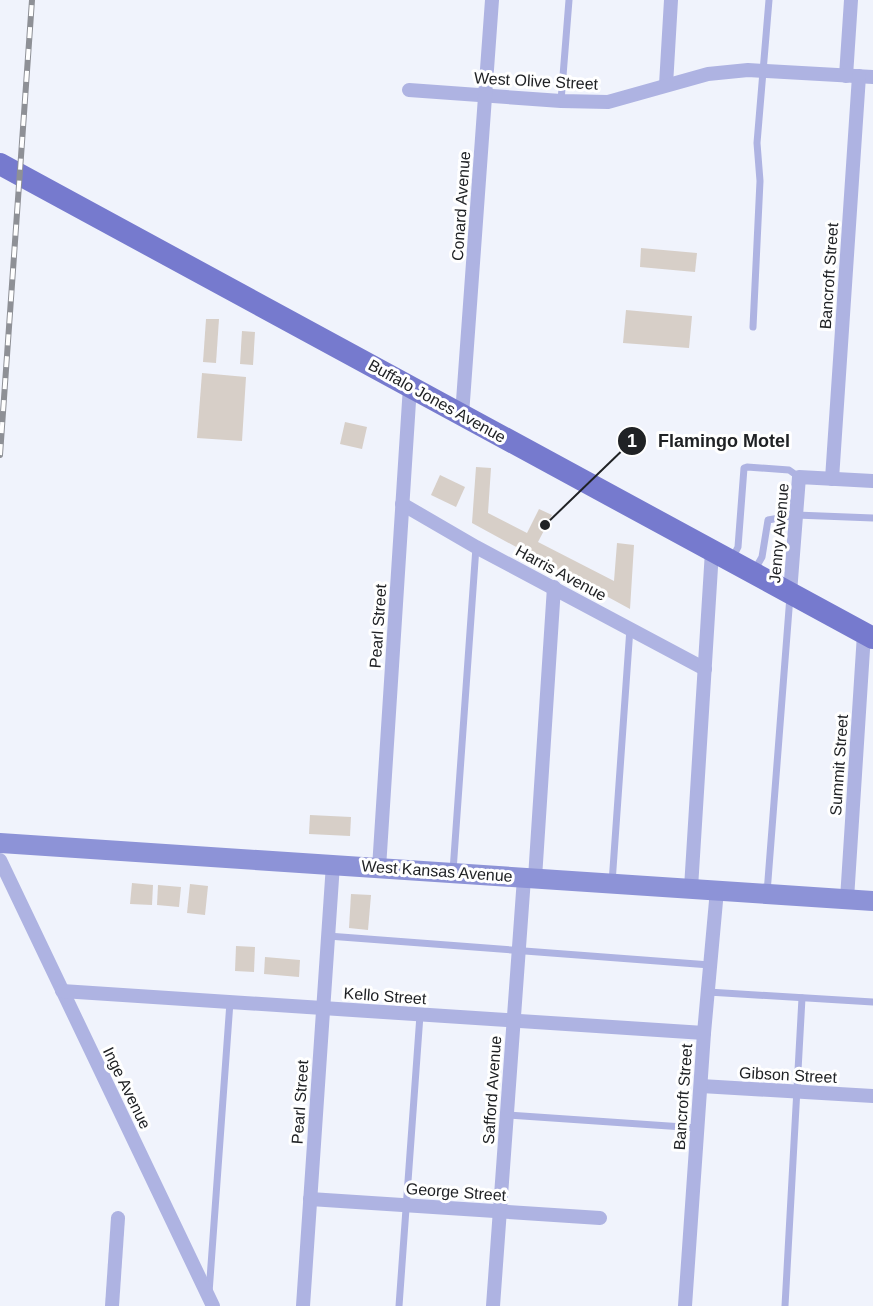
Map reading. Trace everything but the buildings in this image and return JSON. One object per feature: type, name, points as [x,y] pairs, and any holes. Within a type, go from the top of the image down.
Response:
[{"type":"main road","name":"Buffalo Jones Avenue","points":[[0,164],[869,634]]},
{"type":"street","name":"Conard Avenue","points":[[462,415],[492,0]]},
{"type":"street","points":[[666,85],[671,0]]},
{"type":"street","name":"Bancroft Street","points":[[832,479],[859,76],[851,0]]},
{"type":"street","name":"West Olive Street","points":[[409,90],[561,101],[608,102],[708,74],[748,70],[859,76]]},
{"type":"street","name":"Pearl Street","points":[[379,868],[410,386]]},
{"type":"street","name":"Jenny Avenue","points":[[790,593],[799,477],[873,481]]},
{"type":"street","name":"Harris Avenue","points":[[402,504],[476,547],[705,669]]},
{"type":"street","points":[[691,888],[705,669],[722,556]]},
{"type":"street","name":"Safford Avenue","points":[[494,1306],[519,951],[530,878],[554,587]]},
{"type":"street","name":"Summit Street","points":[[847,899],[869,634]]},
{"type":"street","name":"West Kansas Avenue","points":[[0,843],[873,901]]},
{"type":"street","name":"Inge Avenue","points":[[0,860],[211,1301]]},
{"type":"street","name":"Pearl Street","points":[[303,1306],[333,864]]},
{"type":"street","name":"Bancroft Street","points":[[685,1306],[704,1033],[717,890]]},
{"type":"street","name":"Kello Street","points":[[62,991],[704,1033]]},
{"type":"street","name":"Gibson Street","points":[[701,1086],[873,1096]]},
{"type":"street","name":"George Street","points":[[310,1199],[600,1218]]},
{"type":"street","points":[[112,1306],[118,1218]]},
{"type":"lane","points":[[561,101],[569,0]]},
{"type":"lane","points":[[753,327],[760,181],[757,143],[769,0]]},
{"type":"lane","points":[[722,556],[738,547],[744,468],[747,466],[789,470],[799,477]]},
{"type":"lane","points":[[753,573],[762,557],[768,520],[796,515],[873,518]]},
{"type":"lane","points":[[453,873],[476,547]]},
{"type":"lane","points":[[767,893],[790,593]]},
{"type":"lane","points":[[612,883],[630,628]]},
{"type":"lane","points":[[328,936],[710,965]]},
{"type":"lane","points":[[708,992],[873,1002]]},
{"type":"lane","points":[[785,1306],[802,998]]},
{"type":"lane","points":[[211,1301],[230,1002]]},
{"type":"lane","points":[[399,1306],[420,1015]]},
{"type":"lane","points":[[507,1115],[698,1128]]},
{"type":"railway","points":[[0,455],[32,0]]},
{"type":"place","name":"Flamingo Motel","points":[[545,525]]}]
